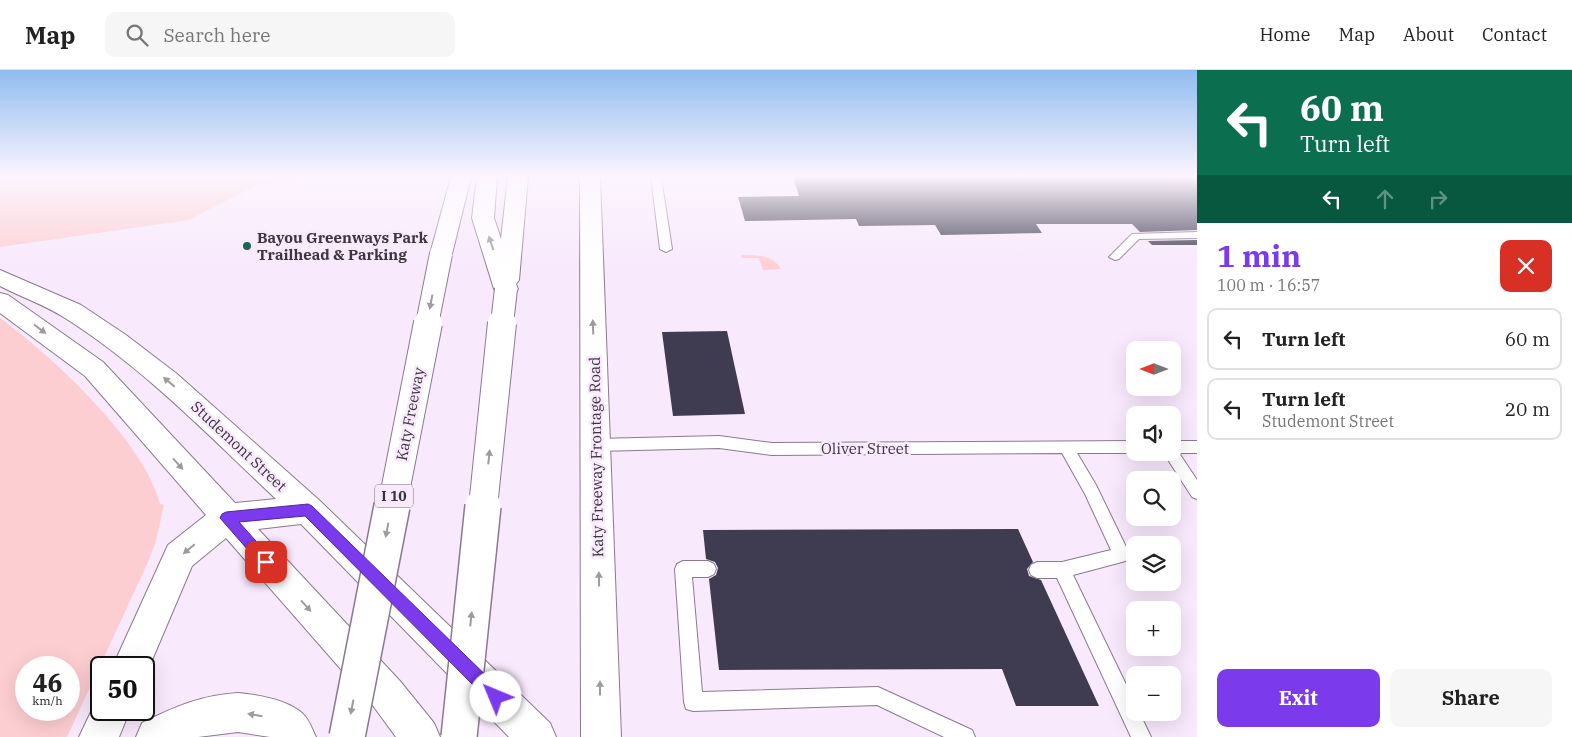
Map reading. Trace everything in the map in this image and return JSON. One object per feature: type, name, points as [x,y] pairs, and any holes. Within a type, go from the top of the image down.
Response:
[{"type":"main road","name":"Katy Freeway","points":[[347,737],[441,254],[444,208]]},
{"type":"main road","points":[[441,254],[453,208]]},
{"type":"main road","points":[[484,208],[483,218],[506,289]]},
{"type":"main road","points":[[459,737],[515,208]]},
{"type":"main road","name":"Katy Freeway Frontage Road","points":[[590,208],[600,737]]},
{"type":"main road","name":"Studemont Street","points":[[0,276],[72,311],[117,341],[168,380],[308,510],[536,737]]},
{"type":"main road","points":[[0,301],[94,369],[386,694],[420,737]]},
{"type":"main road","points":[[135,656],[180,556],[226,518],[308,510]]},
{"type":"main road","points":[[156,737],[188,721],[219,714],[248,714],[269,717],[288,726],[296,737]]},
{"type":"main road","points":[[99,737],[106,721]]},
{"type":"lane","points":[[660,208],[666,249]]},
{"type":"lane","points":[[1115,257],[1136,236],[1197,235]]},
{"type":"lane","name":"Oliver Street","points":[[596,445],[719,442],[772,449],[1126,447]]},
{"type":"lane","points":[[1181,447],[1197,447]]},
{"type":"lane","points":[[1037,570],[1062,570],[1122,554],[1091,490],[1066,448]]},
{"type":"lane","points":[[1176,461],[1197,492]]},
{"type":"lane","points":[[708,569],[683,569],[693,702],[878,696],[965,737]]},
{"type":"lane","points":[[1062,570],[1142,737]]},
{"type":"shaded area","points":[[0,208],[212,208],[189,220],[0,247]]},
{"type":"shaded area","points":[[741,255],[758,255],[768,258],[773,260],[781,269],[763,270],[759,258],[742,258]]},
{"type":"shaded area","points":[[0,318],[44,354],[94,402],[136,454],[151,480],[160,504],[164,505],[156,541],[149,560],[105,656],[90,656],[90,687],[80,709],[80,656],[15,656],[15,721],[74,721],[67,737],[0,737]]},
{"type":"building","points":[[741,208],[1197,208],[1197,230],[1140,232],[1132,224],[1036,224],[1042,233],[941,235],[935,225],[859,226],[856,219],[745,221]]},
{"type":"building","points":[[1197,240],[1197,245],[1152,245],[1148,241]]},
{"type":"building","points":[[727,331],[745,414],[673,416],[662,332]]},
{"type":"building","points":[[1018,529],[1033,562],[1027,569],[1029,576],[1041,580],[1099,706],[1016,706],[1002,669],[719,670],[709,579],[716,575],[718,568],[715,562],[706,559],[703,530]]},
{"type":"place","name":"Bayou Greenways Park Trailhead & Parking","points":[[247,246]]},
{"type":"route","points":[[266,562],[226,518],[308,510],[496,697]]}]
